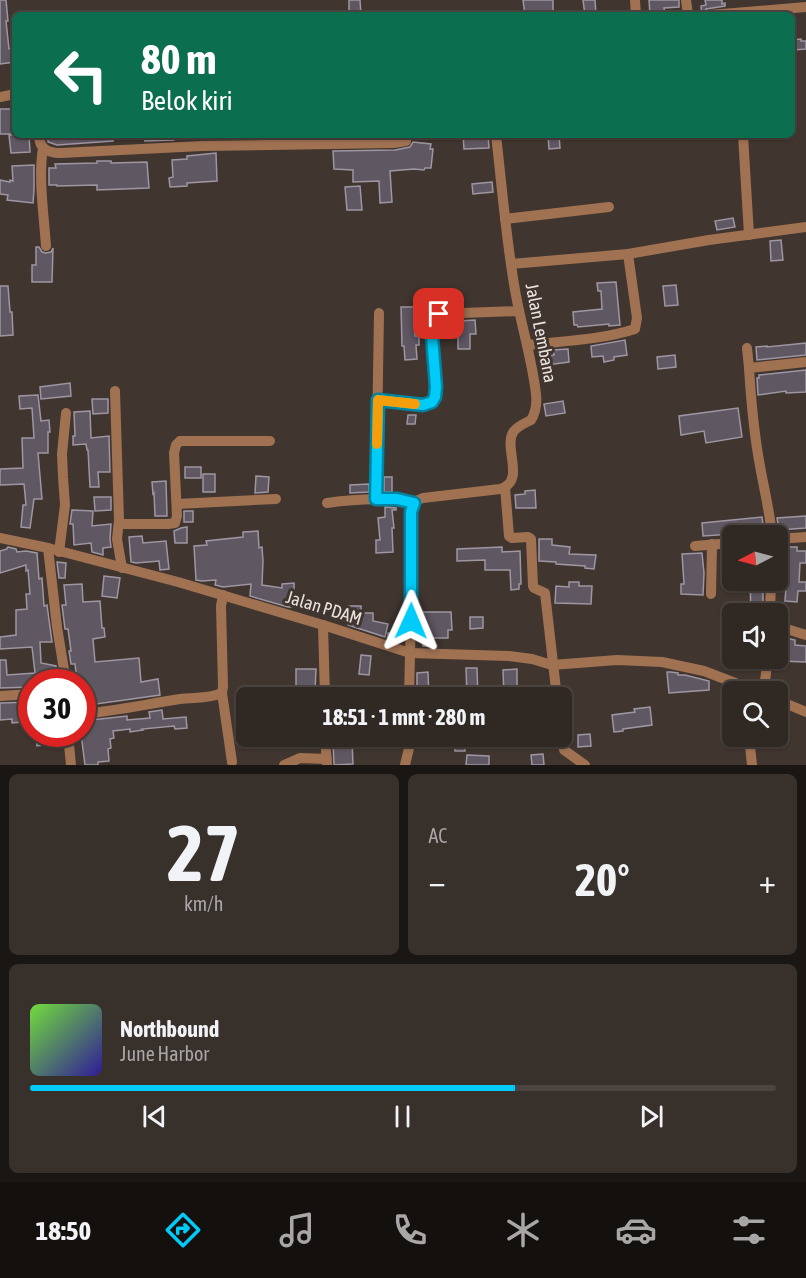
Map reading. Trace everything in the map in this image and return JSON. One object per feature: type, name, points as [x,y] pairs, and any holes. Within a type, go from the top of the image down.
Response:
[{"type":"street","points":[[747,12],[806,7]]},
{"type":"street","points":[[39,138],[43,148],[49,152],[61,153],[202,146],[394,142],[406,141],[406,138]]},
{"type":"street","name":"Jalan Lembana","points":[[496,138],[511,264],[536,393],[536,408],[531,420],[516,428],[512,435],[513,474],[511,483],[505,487]]},
{"type":"street","points":[[743,138],[749,235]]},
{"type":"street","points":[[43,148],[41,158],[46,246]]},
{"type":"street","points":[[505,219],[609,207]]},
{"type":"street","points":[[511,264],[628,254],[806,227]]},
{"type":"street","points":[[528,345],[592,338],[635,329],[637,318],[628,254]]},
{"type":"street","points":[[378,400],[423,405],[432,402],[436,387],[431,323],[433,316],[519,311]]},
{"type":"street","points":[[376,499],[379,313]]},
{"type":"street","points":[[747,348],[756,445],[771,525]]},
{"type":"street","points":[[749,368],[806,362]]},
{"type":"street","points":[[115,391],[119,524],[117,539],[122,568]]},
{"type":"street","points":[[64,669],[57,627],[53,550],[65,505],[62,454],[66,413]]},
{"type":"street","points":[[119,524],[175,523],[177,504],[174,453],[180,441],[270,441]]},
{"type":"street","points":[[327,503],[376,499],[397,499],[414,503],[423,498],[505,487],[509,536],[531,539],[532,586],[545,592],[556,687]]},
{"type":"street","points":[[177,504],[276,499]]},
{"type":"street","points":[[409,687],[411,512],[414,503]]},
{"type":"street","points":[[788,538],[806,537]]},
{"type":"street","name":"Jalan PDAM","points":[[0,538],[178,582],[410,653],[509,656],[552,660],[662,662],[704,671],[726,681]]},
{"type":"street","points":[[711,594],[712,544]]},
{"type":"street","points":[[695,546],[722,544]]},
{"type":"street","points":[[223,595],[221,606],[222,693],[232,762]]},
{"type":"street","points":[[323,625],[325,687]]},
{"type":"street","points":[[788,629],[806,635]]},
{"type":"street","points":[[96,713],[181,699],[216,696],[222,693]]},
{"type":"street","points":[[0,696],[18,695]]},
{"type":"street","points":[[788,705],[806,712]]},
{"type":"street","points":[[69,747],[71,765]]},
{"type":"street","points":[[284,765],[300,758],[327,762],[326,747]]},
{"type":"street","points":[[405,765],[408,747]]},
{"type":"street","points":[[564,747],[564,750],[585,765]]},
{"type":"street","points":[[750,747],[752,765]]},
{"type":"building","points":[[0,0],[6,0],[8,21],[6,21],[9,49],[12,48],[12,62],[0,64]]},
{"type":"building","points":[[349,0],[360,0],[361,12],[349,12]]},
{"type":"building","points":[[523,0],[553,0],[553,12],[525,12]]},
{"type":"building","points":[[583,0],[595,0],[596,12],[585,12]]},
{"type":"building","points":[[649,0],[679,0],[679,7],[664,8],[665,12],[650,12]]},
{"type":"building","points":[[705,0],[722,0],[722,4],[725,3],[725,6],[706,9],[702,12],[701,6],[706,5]]},
{"type":"building","points":[[795,40],[806,41],[806,49],[795,50]]},
{"type":"building","points":[[0,109],[12,109],[12,134],[0,134]]},
{"type":"building","points":[[9,135],[12,135],[12,138],[29,138],[30,152],[11,153]]},
{"type":"building","points":[[48,138],[112,138],[113,141],[57,145],[48,142]]},
{"type":"building","points":[[144,138],[174,138],[174,140],[145,141]]},
{"type":"building","points":[[463,138],[488,138],[489,148],[464,149]]},
{"type":"building","points":[[548,138],[559,138],[560,148],[549,149]]},
{"type":"building","points":[[413,142],[431,144],[430,149],[433,149],[431,168],[390,171],[392,202],[380,203],[379,181],[353,182],[353,170],[334,169],[333,151],[395,150],[410,147]]},
{"type":"building","points":[[216,153],[217,181],[187,183],[187,186],[170,187],[169,178],[173,177],[172,160]]},
{"type":"building","points":[[97,161],[147,162],[149,188],[97,190],[97,185],[49,185],[49,168],[56,168],[55,164],[97,163]]},
{"type":"building","points":[[34,165],[33,203],[7,200],[8,195],[0,194],[0,180],[13,181],[12,166]]},
{"type":"building","points":[[492,182],[493,192],[473,194],[472,184]]},
{"type":"building","points":[[360,186],[362,210],[347,210],[345,187]]},
{"type":"building","points":[[733,218],[735,227],[717,230],[715,221]]},
{"type":"building","points":[[781,240],[783,260],[771,261],[770,241]]},
{"type":"building","points":[[36,247],[46,253],[51,252],[53,248],[52,282],[32,282],[32,265],[36,265]]},
{"type":"building","points":[[616,282],[620,325],[578,327],[574,325],[573,312],[602,309],[601,291],[598,291],[597,283]]},
{"type":"building","points":[[676,285],[678,305],[665,306],[663,286]]},
{"type":"building","points":[[0,286],[8,286],[13,335],[0,336]]},
{"type":"building","points":[[401,307],[420,307],[420,318],[414,317],[415,336],[419,336],[419,345],[416,345],[417,359],[405,360],[404,346],[402,346]]},
{"type":"building","points":[[475,320],[476,334],[470,334],[470,349],[458,349],[458,321]]},
{"type":"building","points":[[625,340],[627,355],[614,357],[614,360],[604,362],[603,356],[592,357],[591,346]]},
{"type":"building","points":[[806,343],[806,355],[757,360],[756,347]]},
{"type":"building","points":[[568,349],[569,362],[547,365],[545,357],[554,355],[553,350]]},
{"type":"building","points":[[675,355],[676,367],[658,369],[657,357]]},
{"type":"building","points":[[806,370],[806,392],[786,393],[786,391],[758,395],[757,378],[759,375]]},
{"type":"building","points":[[70,383],[71,396],[41,399],[40,387]]},
{"type":"building","points":[[38,395],[41,421],[49,420],[50,432],[48,432],[48,453],[38,453],[42,499],[34,499],[30,528],[21,527],[23,505],[26,505],[24,484],[0,485],[0,469],[23,468],[22,438],[34,438],[32,408],[20,409],[19,396]]},
{"type":"building","points":[[92,399],[108,399],[108,413],[93,414]]},
{"type":"building","points":[[563,401],[565,413],[546,416],[544,404]]},
{"type":"building","points":[[738,408],[742,437],[706,443],[704,431],[681,435],[679,416]]},
{"type":"building","points":[[90,411],[91,438],[109,436],[110,472],[98,472],[99,487],[90,487],[86,444],[73,445],[74,412]]},
{"type":"building","points":[[408,415],[416,415],[415,424],[407,424]]},
{"type":"building","points":[[185,467],[201,467],[201,478],[185,478]]},
{"type":"building","points":[[203,474],[215,474],[215,492],[203,492]]},
{"type":"building","points":[[256,476],[269,477],[268,492],[255,493]]},
{"type":"building","points":[[384,477],[392,477],[392,492],[384,492]]},
{"type":"building","points":[[166,481],[167,516],[155,516],[152,482]]},
{"type":"building","points":[[369,484],[369,492],[350,493],[350,485]]},
{"type":"building","points":[[535,490],[536,508],[516,508],[515,495]]},
{"type":"building","points":[[94,497],[111,497],[111,510],[95,511]]},
{"type":"building","points":[[385,507],[396,508],[392,510],[393,552],[376,553],[376,540],[380,540],[378,518],[385,517]]},
{"type":"building","points":[[72,510],[93,511],[92,526],[111,524],[111,547],[103,548],[103,555],[92,552],[91,543],[74,545],[73,524],[70,524]]},
{"type":"building","points":[[184,511],[193,511],[193,522],[184,522]]},
{"type":"building","points":[[806,516],[806,528],[788,529],[788,525],[778,525],[777,518]]},
{"type":"building","points":[[762,517],[763,525],[722,525],[722,535],[703,536],[702,523]]},
{"type":"building","points":[[187,527],[187,543],[175,543],[174,531]]},
{"type":"building","points":[[258,531],[259,548],[262,547],[262,585],[282,588],[282,584],[294,583],[294,607],[250,596],[251,584],[223,587],[215,585],[216,580],[196,580],[194,546],[207,545],[206,541],[243,537],[243,532]]},
{"type":"building","points":[[142,536],[143,543],[166,541],[169,569],[160,570],[159,561],[131,562],[129,537]]},
{"type":"building","points":[[539,539],[552,539],[552,545],[570,547],[569,554],[596,555],[594,569],[539,561]]},
{"type":"building","points":[[8,547],[16,549],[17,552],[37,553],[39,579],[42,578],[44,606],[47,605],[52,642],[40,642],[41,663],[56,666],[56,669],[35,669],[32,647],[0,649],[0,637],[16,635],[16,610],[27,609],[26,594],[30,594],[26,565],[0,573],[0,551]]},
{"type":"building","points":[[502,547],[502,552],[520,551],[521,584],[519,584],[519,589],[511,590],[510,570],[485,570],[485,560],[457,561],[457,549]]},
{"type":"building","points":[[788,547],[797,547],[797,551],[806,551],[806,563],[800,563],[799,582],[806,582],[806,591],[798,591],[797,602],[785,601],[786,591],[788,591]]},
{"type":"building","points":[[702,553],[703,595],[681,594],[681,584],[684,584],[682,554]]},
{"type":"building","points":[[57,562],[66,563],[65,578],[59,578]]},
{"type":"building","points":[[104,576],[120,578],[117,598],[102,596]]},
{"type":"building","points":[[569,582],[579,582],[579,586],[592,586],[591,604],[555,603],[556,586],[569,587]]},
{"type":"building","points":[[82,584],[83,602],[100,601],[105,637],[93,639],[95,662],[139,658],[141,682],[158,679],[160,695],[96,704],[96,669],[76,669],[75,664],[71,664],[68,629],[65,629],[62,605],[66,605],[64,585]]},
{"type":"building","points":[[750,591],[763,591],[763,603],[751,603]]},
{"type":"building","points":[[348,606],[361,606],[361,613],[373,613],[373,621],[388,624],[385,637],[348,625]]},
{"type":"building","points":[[418,612],[451,612],[452,630],[448,630],[448,638],[431,638],[431,646],[423,646],[423,640],[418,640]]},
{"type":"building","points":[[470,617],[483,617],[483,628],[470,629]]},
{"type":"building","points":[[388,633],[401,635],[400,642],[388,638]]},
{"type":"building","points":[[788,638],[795,640],[795,645],[806,646],[806,662],[788,661]]},
{"type":"building","points":[[361,655],[371,656],[369,675],[359,674]]},
{"type":"building","points":[[0,660],[6,660],[7,675],[18,674],[18,687],[0,688]]},
{"type":"building","points":[[466,668],[477,668],[478,687],[467,687]]},
{"type":"building","points":[[296,669],[316,669],[315,687],[296,687]]},
{"type":"building","points":[[517,669],[517,687],[504,687],[503,670]]},
{"type":"building","points":[[428,672],[429,687],[417,687],[417,673]]},
{"type":"building","points":[[667,672],[709,681],[709,690],[669,693]]},
{"type":"building","points":[[18,702],[18,722],[12,723],[12,719],[0,720],[0,703]]},
{"type":"building","points":[[650,707],[652,725],[614,732],[612,715],[635,712],[634,709]]},
{"type":"building","points":[[162,710],[163,719],[186,717],[187,728],[175,729],[174,726],[130,732],[130,729],[113,731],[114,738],[110,739],[111,748],[108,749],[109,761],[98,762],[98,765],[85,765],[83,747],[96,747],[96,719],[127,716],[127,720],[150,718],[149,712]]},
{"type":"building","points":[[590,734],[591,746],[578,747],[578,735]]},
{"type":"building","points":[[333,747],[352,747],[353,764],[334,765]]},
{"type":"building","points":[[455,747],[465,747],[465,751],[455,751]]},
{"type":"building","points":[[543,754],[544,765],[532,765],[531,755]]},
{"type":"building","points":[[467,755],[489,756],[489,765],[466,765]]},
{"type":"slow traffic","points":[[377,444],[378,400],[415,404]]},
{"type":"route","points":[[411,621],[411,512],[414,503],[397,499],[376,499],[378,400],[423,405],[432,402],[436,387],[431,323],[433,316],[439,314]]}]
